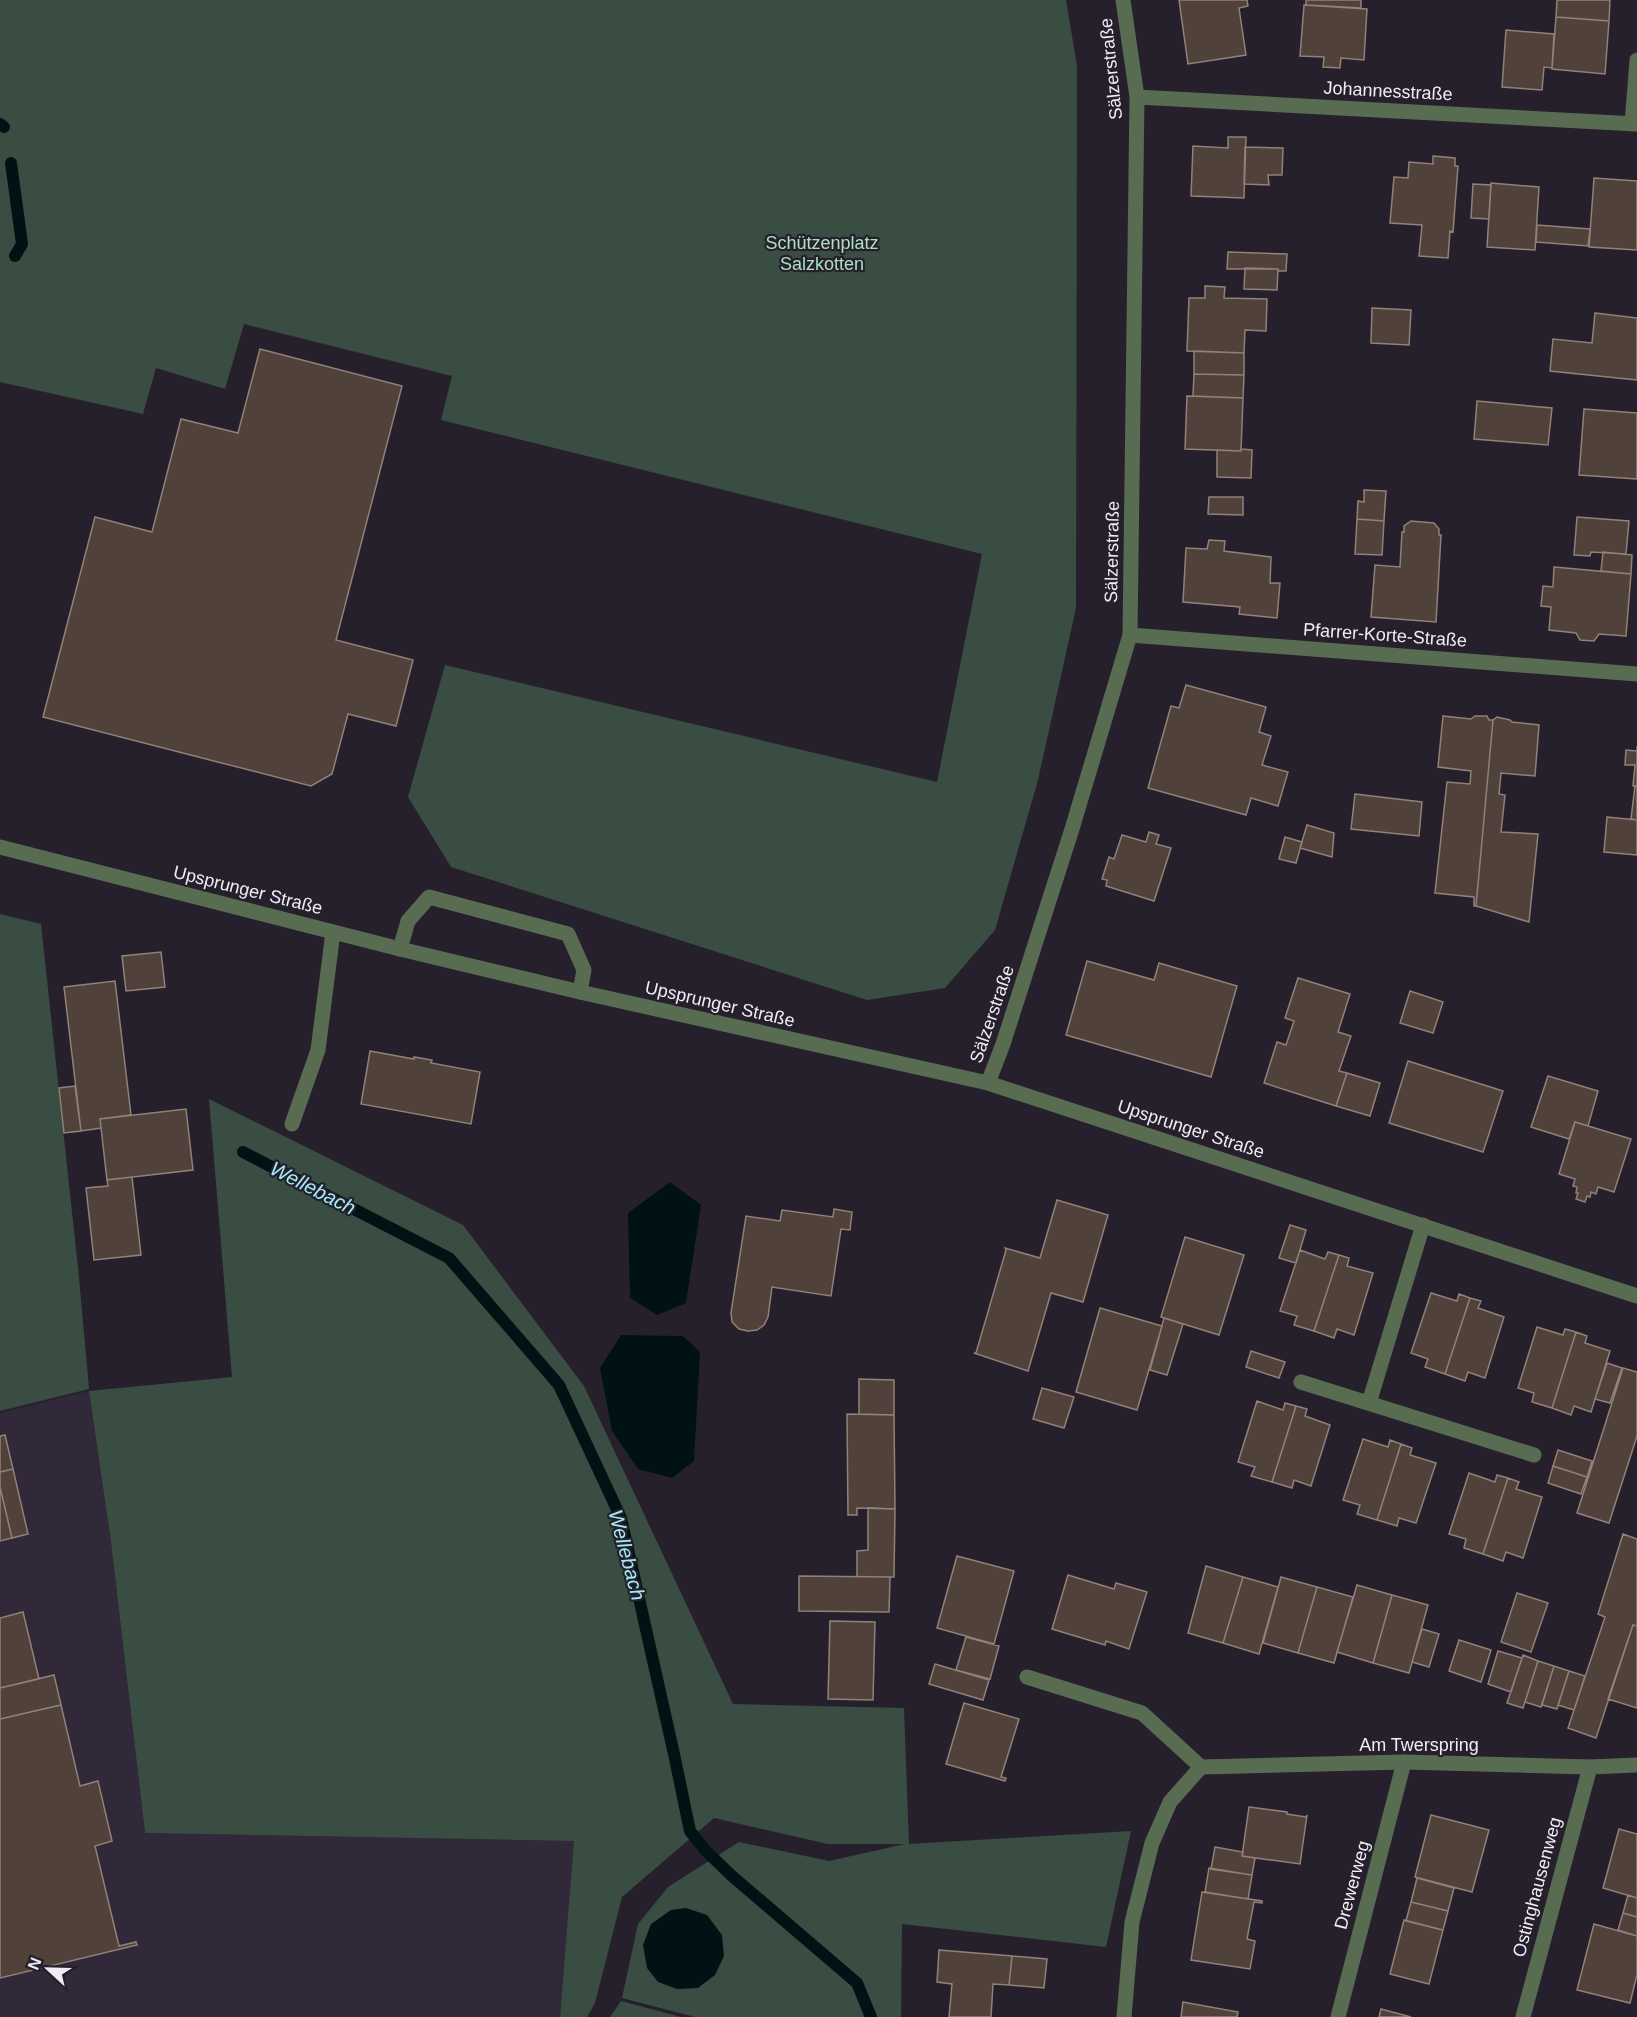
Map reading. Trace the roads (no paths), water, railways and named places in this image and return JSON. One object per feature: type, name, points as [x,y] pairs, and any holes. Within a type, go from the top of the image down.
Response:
[{"type":"street","name":"Sälzerstraße","points":[[988,1083],[1003,1044],[1072,829],[1130,635],[1137,97],[1123,0]]},
{"type":"street","points":[[1634,124],[1637,60]]},
{"type":"street","name":"Johannesstraße","points":[[1137,97],[1634,124]]},
{"type":"street","name":"Pfarrer-Korte-Straße","points":[[1130,635],[1637,674]]},
{"type":"street","name":"Upsprunger Straße","points":[[0,847],[580,993],[988,1083],[1637,1296]]},
{"type":"street","points":[[400,949],[408,921],[429,897],[568,934],[584,970],[580,993]]},
{"type":"street","points":[[292,1125],[318,1050],[333,932]]},
{"type":"street","points":[[1369,1403],[1423,1225]]},
{"type":"street","points":[[1302,1382],[1534,1455]]},
{"type":"street","points":[[1027,1677],[1142,1713],[1201,1767],[1170,1803],[1152,1843],[1132,1922],[1124,2017]]},
{"type":"street","name":"Am Twerspring","points":[[1201,1767],[1404,1762],[1590,1767],[1637,1766]]},
{"type":"street","name":"Drewerweg","points":[[1338,2017],[1404,1762]]},
{"type":"street","name":"Ostinghausenweg","points":[[1523,2017],[1590,1767]]},
{"type":"waterway","points":[[0,124],[4,127]]},
{"type":"waterway","points":[[11,163],[22,244],[15,256]]},
{"type":"waterway","name":"Wellebach","points":[[243,1152],[449,1258],[559,1385],[621,1518],[690,1831],[706,1851],[732,1876],[857,1983],[871,2017]]},
{"type":"park label","name":"Schützenplatz Salzkotten","points":[[822,253]]}]
